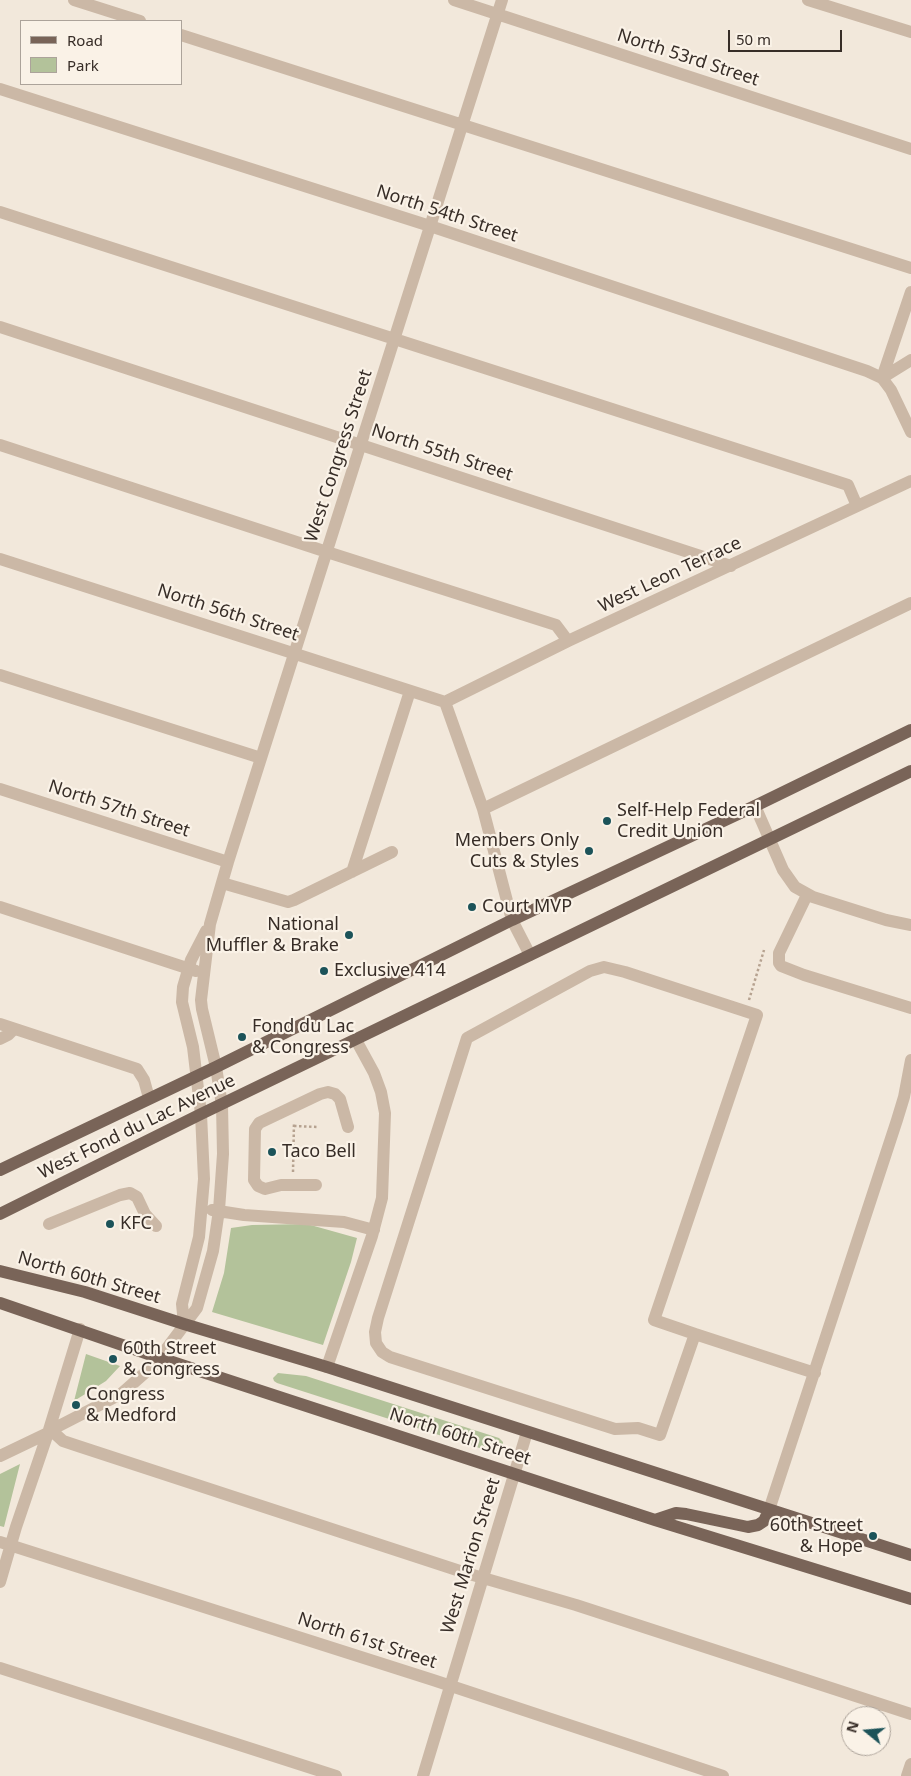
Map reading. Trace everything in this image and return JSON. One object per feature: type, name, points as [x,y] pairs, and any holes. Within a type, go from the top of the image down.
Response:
[{"type":"main road","name":"West Fond du Lac Avenue","points":[[0,1170],[216,1067],[512,920],[755,806],[911,730]]},
{"type":"main road","name":"West Fond du Lac Avenue","points":[[0,1214],[201,1114],[911,771]]},
{"type":"main road","points":[[0,1261],[40,1281]]},
{"type":"main road","name":"North 60th Street","points":[[0,1271],[85,1292],[327,1367],[911,1555]]},
{"type":"main road","name":"North 60th Street","points":[[0,1303],[160,1358],[655,1520],[911,1599]]},
{"type":"main road","points":[[655,1520],[676,1513],[748,1527],[758,1525],[764,1521],[769,1510]]},
{"type":"street","points":[[74,0],[137,20]]},
{"type":"street","name":"North 53rd Street","points":[[454,0],[911,149]]},
{"type":"street","name":"West Congress Street","points":[[184,1324],[197,1308],[213,1252],[219,1210],[223,1154],[222,1105],[216,1067],[201,1000],[210,924],[228,862],[502,0]]},
{"type":"street","points":[[808,0],[911,32]]},
{"type":"street","points":[[182,35],[911,268]]},
{"type":"street","name":"North 54th Street","points":[[0,89],[430,226],[867,371],[882,378]]},
{"type":"street","points":[[0,212],[848,485],[857,506]]},
{"type":"street","points":[[882,378],[911,292]]},
{"type":"street","name":"North 55th Street","points":[[0,327],[731,566]]},
{"type":"street","points":[[882,378],[911,360]]},
{"type":"street","points":[[882,378],[891,390],[911,432]]},
{"type":"street","points":[[0,445],[556,625],[568,641]]},
{"type":"street","name":"West Leon Terrace","points":[[445,702],[568,641],[911,480]]},
{"type":"street","name":"North 56th Street","points":[[0,559],[445,702]]},
{"type":"street","points":[[483,809],[911,603]]},
{"type":"street","points":[[0,675],[261,758]]},
{"type":"street","points":[[352,872],[410,691]]},
{"type":"street","points":[[445,702],[483,809],[512,920],[530,955]]},
{"type":"street","name":"North 57th Street","points":[[0,789],[228,862]]},
{"type":"street","points":[[755,806],[783,870],[796,887],[807,895],[886,920],[911,925]]},
{"type":"street","points":[[222,883],[288,902],[392,852]]},
{"type":"street","points":[[807,895],[778,953],[781,966],[911,1008]]},
{"type":"street","points":[[0,908],[203,973]]},
{"type":"street","name":"West Congress Street","points":[[184,1324],[182,1304],[193,1265],[202,1210],[204,1179],[201,1114],[193,1047],[182,1002],[183,987],[188,968],[210,924]]},
{"type":"street","points":[[694,1334],[660,1435],[638,1428],[615,1429],[390,1356],[382,1352],[376,1343],[375,1332],[468,1038],[590,971],[604,968],[625,972],[757,1015],[654,1320],[815,1373]]},
{"type":"street","points":[[0,1024],[137,1069],[144,1080],[150,1098]]},
{"type":"street","points":[[0,1039],[14,1029]]},
{"type":"street","points":[[327,1367],[374,1230],[382,1198],[385,1113],[381,1092],[374,1073],[356,1040]]},
{"type":"street","points":[[769,1510],[898,1120],[911,1060]]},
{"type":"street","points":[[316,1185],[265,1188],[258,1186],[254,1180],[254,1129],[259,1122],[328,1092],[335,1094],[340,1099],[348,1127]]},
{"type":"street","points":[[49,1224],[120,1195],[130,1194],[137,1197],[145,1214],[156,1226]]},
{"type":"street","points":[[202,1210],[344,1222],[374,1230]]},
{"type":"street","points":[[0,1456],[121,1394],[160,1358],[184,1324]]},
{"type":"street","points":[[0,1582],[6,1543],[50,1431],[80,1329]]},
{"type":"street","points":[[50,1431],[63,1441],[71,1444],[482,1578],[576,1605],[911,1714]]},
{"type":"street","name":"West Marion Street","points":[[423,1776],[527,1432]]},
{"type":"street","name":"North 61st Street","points":[[6,1543],[723,1776]]},
{"type":"street","points":[[0,1668],[336,1776]]},
{"type":"street","points":[[908,1776],[911,1764]]},
{"type":"path","points":[[745,1011],[764,950]]},
{"type":"path","points":[[281,1112],[286,1120],[294,1120],[293,1185]]},
{"type":"path","points":[[294,1126],[318,1126]]},
{"type":"green space","points":[[307,1224],[357,1238],[351,1262],[323,1345],[212,1312],[224,1273],[231,1228],[252,1225]]},
{"type":"green space","points":[[86,1354],[120,1366],[106,1381],[74,1401]]},
{"type":"green space","points":[[278,1373],[306,1376],[499,1438],[503,1442],[503,1447],[501,1451],[495,1453],[277,1383],[273,1378]]},
{"type":"green space","points":[[20,1464],[4,1527],[0,1526],[0,1474]]},
{"type":"place","name":"Self-Help Federal Credit Union","points":[[607,821]]},
{"type":"place","name":"Members Only Cuts & Styles","points":[[589,851]]},
{"type":"place","name":"Court MVP","points":[[472,907]]},
{"type":"place","name":"National Muffler & Brake","points":[[349,935]]},
{"type":"place","name":"Exclusive 414","points":[[324,971]]},
{"type":"place","name":"Fond du Lac & Congress","points":[[242,1037]]},
{"type":"place","name":"Taco Bell","points":[[272,1152]]},
{"type":"place","name":"KFC","points":[[110,1224]]},
{"type":"place","name":"60th Street & Congress","points":[[113,1359]]},
{"type":"place","name":"Congress & Medford","points":[[76,1405]]},
{"type":"place","name":"60th Street & Hope","points":[[873,1536]]}]
